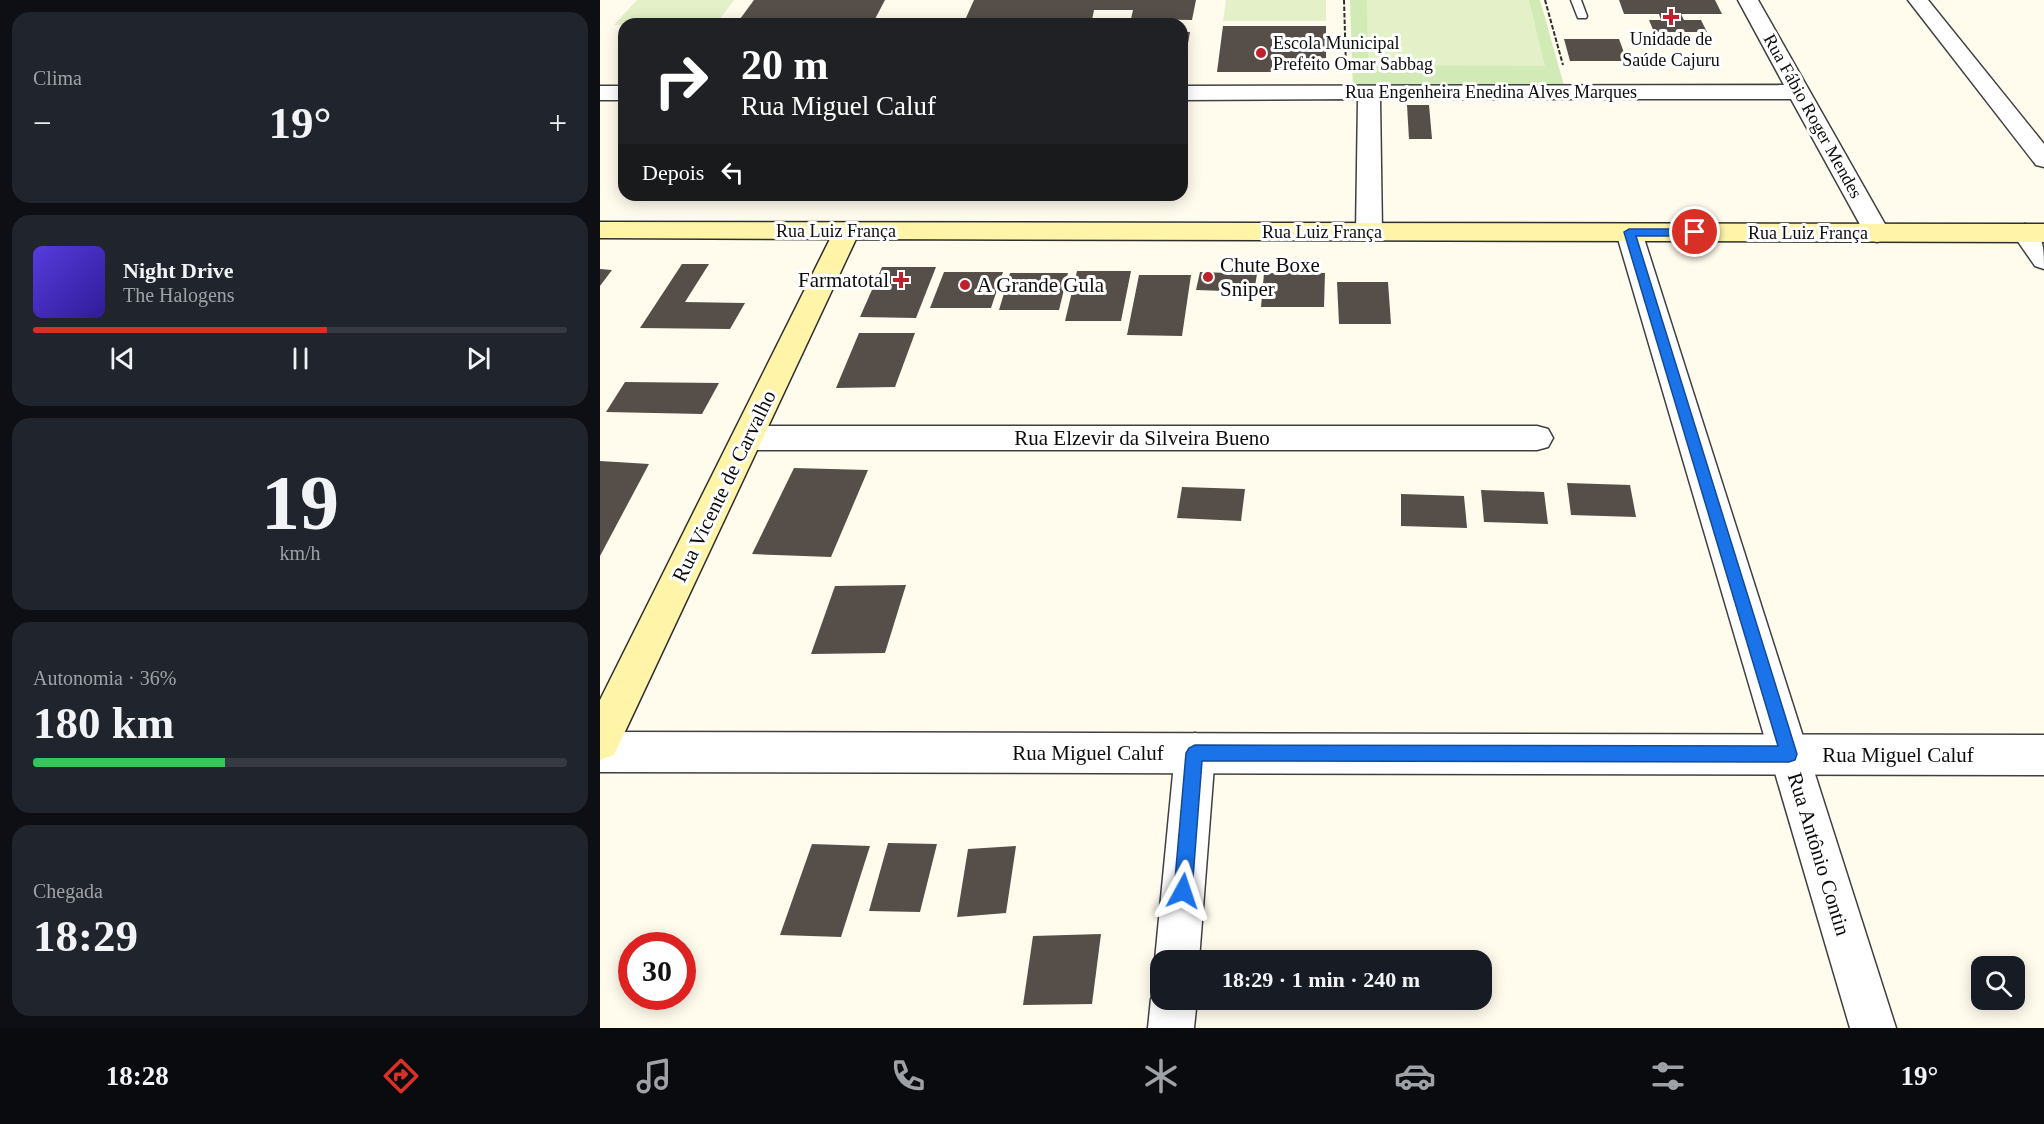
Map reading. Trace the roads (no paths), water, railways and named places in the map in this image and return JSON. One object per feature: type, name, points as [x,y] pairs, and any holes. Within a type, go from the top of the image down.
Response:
[{"type":"main road","name":"Rua Luiz França","points":[[600,230],[2035,233]]},
{"type":"main road","name":"Rua Vicente de Carvalho","points":[[600,741],[847,231]]},
{"type":"street","name":"Rua Fábio Roger Mendes","points":[[1748,0],[1877,233]]},
{"type":"street","points":[[1918,0],[2044,160]]},
{"type":"street","points":[[1358,92],[1369,232]]},
{"type":"street","name":"Rua Engenheira Enedina Alves Marques","points":[[1188,93],[1799,92]]},
{"type":"street","points":[[600,93],[618,93]]},
{"type":"street","name":"Rua Antônio Contin","points":[[1629,232],[1873,1028]]},
{"type":"street","points":[[2035,233],[2044,260]]},
{"type":"street","name":"Rua Elzevir da Silveira Bueno","points":[[747,438],[1537,438]]},
{"type":"street","name":"Rua Miguel Caluf","points":[[600,752],[2044,755]]},
{"type":"street","points":[[1178,950],[1195,753]]},
{"type":"street","points":[[1172,1028],[1173,1010]]},
{"type":"lane","points":[[1576,0],[1582,16]]},
{"type":"place","name":"Unidade de Saúde Cajuru","points":[[1671,17]]},
{"type":"place","name":"Escola Municipal Prefeito Omar Sabbag","points":[[1261,53]]},
{"type":"place","name":"Chute Boxe Sniper","points":[[1208,277]]},
{"type":"place","name":"Farmatotal","points":[[901,280]]},
{"type":"place","name":"A Grande Gula","points":[[965,285]]}]
